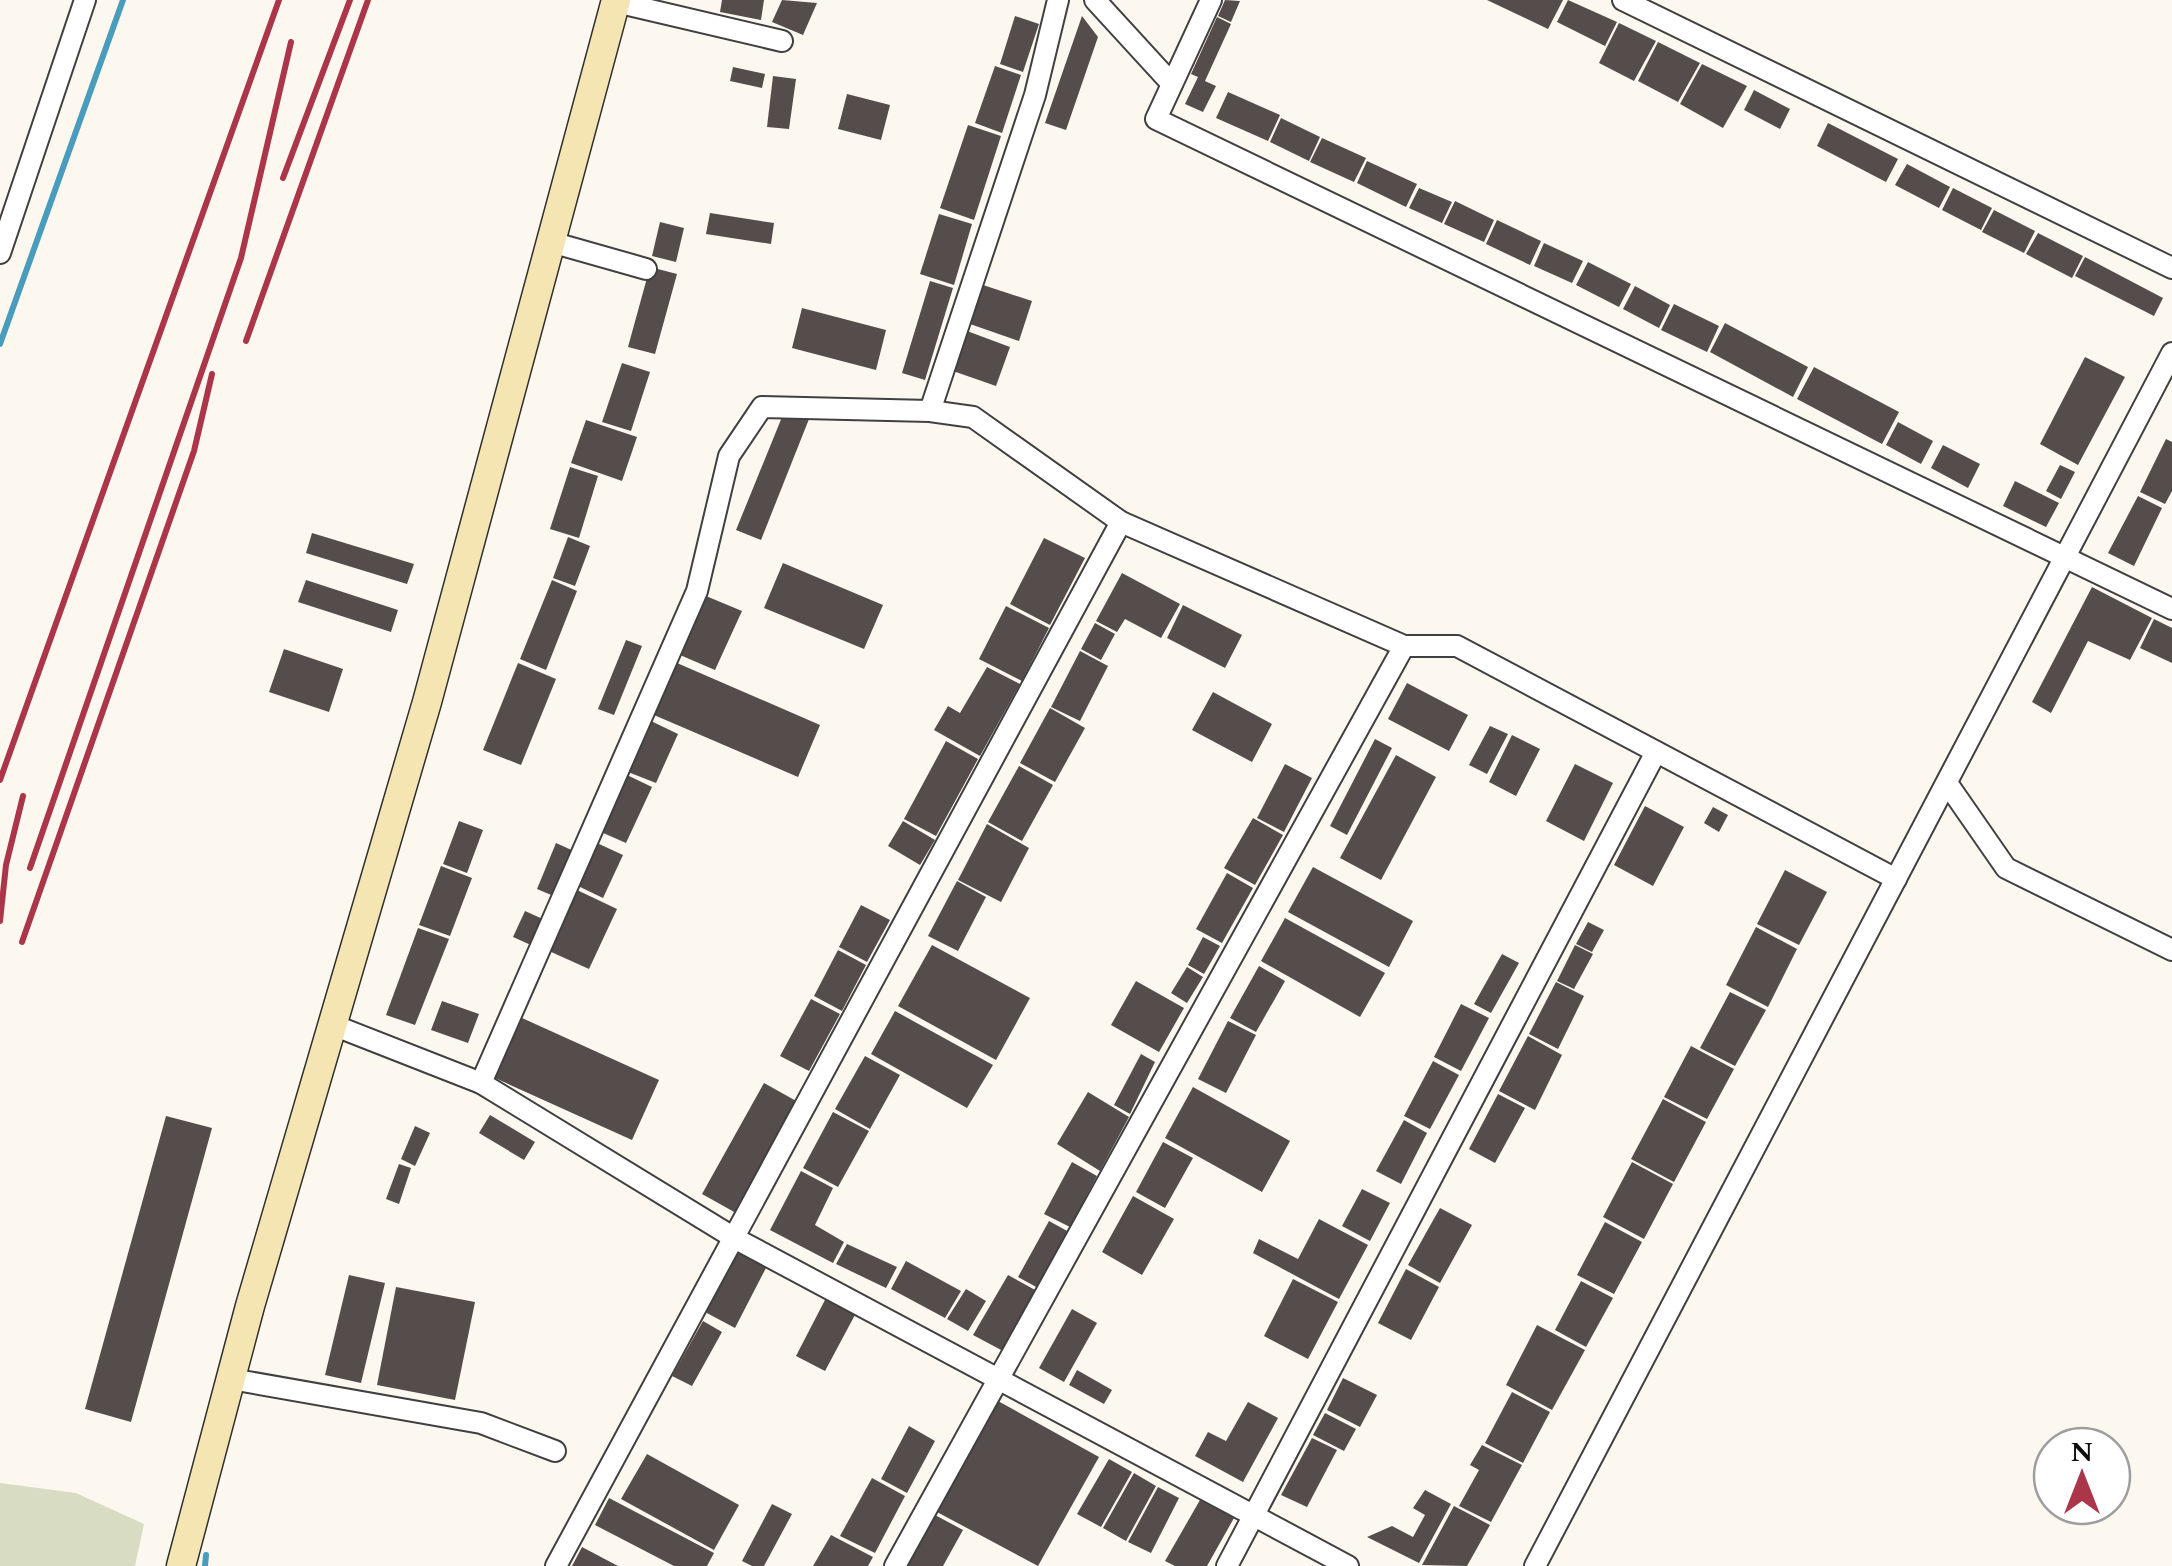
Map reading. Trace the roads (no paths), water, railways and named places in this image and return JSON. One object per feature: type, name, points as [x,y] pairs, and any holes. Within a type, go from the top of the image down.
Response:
[{"type":"main road","points":[[181,1566],[231,1379],[427,702],[616,1]]},
{"type":"street","points":[[0,253],[85,0]]},
{"type":"street","points":[[930,411],[1035,95],[1058,0]]},
{"type":"street","points":[[1095,0],[1172,84]]},
{"type":"street","points":[[1211,0],[1156,120],[2172,609]]},
{"type":"street","points":[[1622,0],[2172,268]]},
{"type":"street","points":[[616,1],[782,41]]},
{"type":"street","points":[[551,242],[646,269]]},
{"type":"street","points":[[1536,1566],[2172,353]]},
{"type":"street","points":[[481,1083],[697,591],[729,456],[762,408],[930,411],[973,417],[1121,522],[1404,646],[1457,646],[1896,879]]},
{"type":"street","points":[[556,1566],[1121,522]]},
{"type":"street","points":[[895,1566],[1404,646]]},
{"type":"street","points":[[1226,1566],[1656,752]]},
{"type":"street","points":[[1946,783],[2006,868],[2172,950]]},
{"type":"street","points":[[334,1025],[481,1083],[736,1239],[1348,1566]]},
{"type":"street","points":[[231,1379],[481,1423],[556,1451]]},
{"type":"waterway","points":[[0,344],[123,0]]},
{"type":"waterway","points":[[205,1566],[206,1555]]},
{"type":"railway","points":[[0,780],[279,0]]},
{"type":"railway","points":[[283,178],[350,0]]},
{"type":"railway","points":[[246,341],[368,0]]},
{"type":"railway","points":[[30,868],[241,258],[291,42]]},
{"type":"railway","points":[[22,942],[194,451],[212,374]]},
{"type":"railway","points":[[0,921],[6,865],[23,796]]}]
